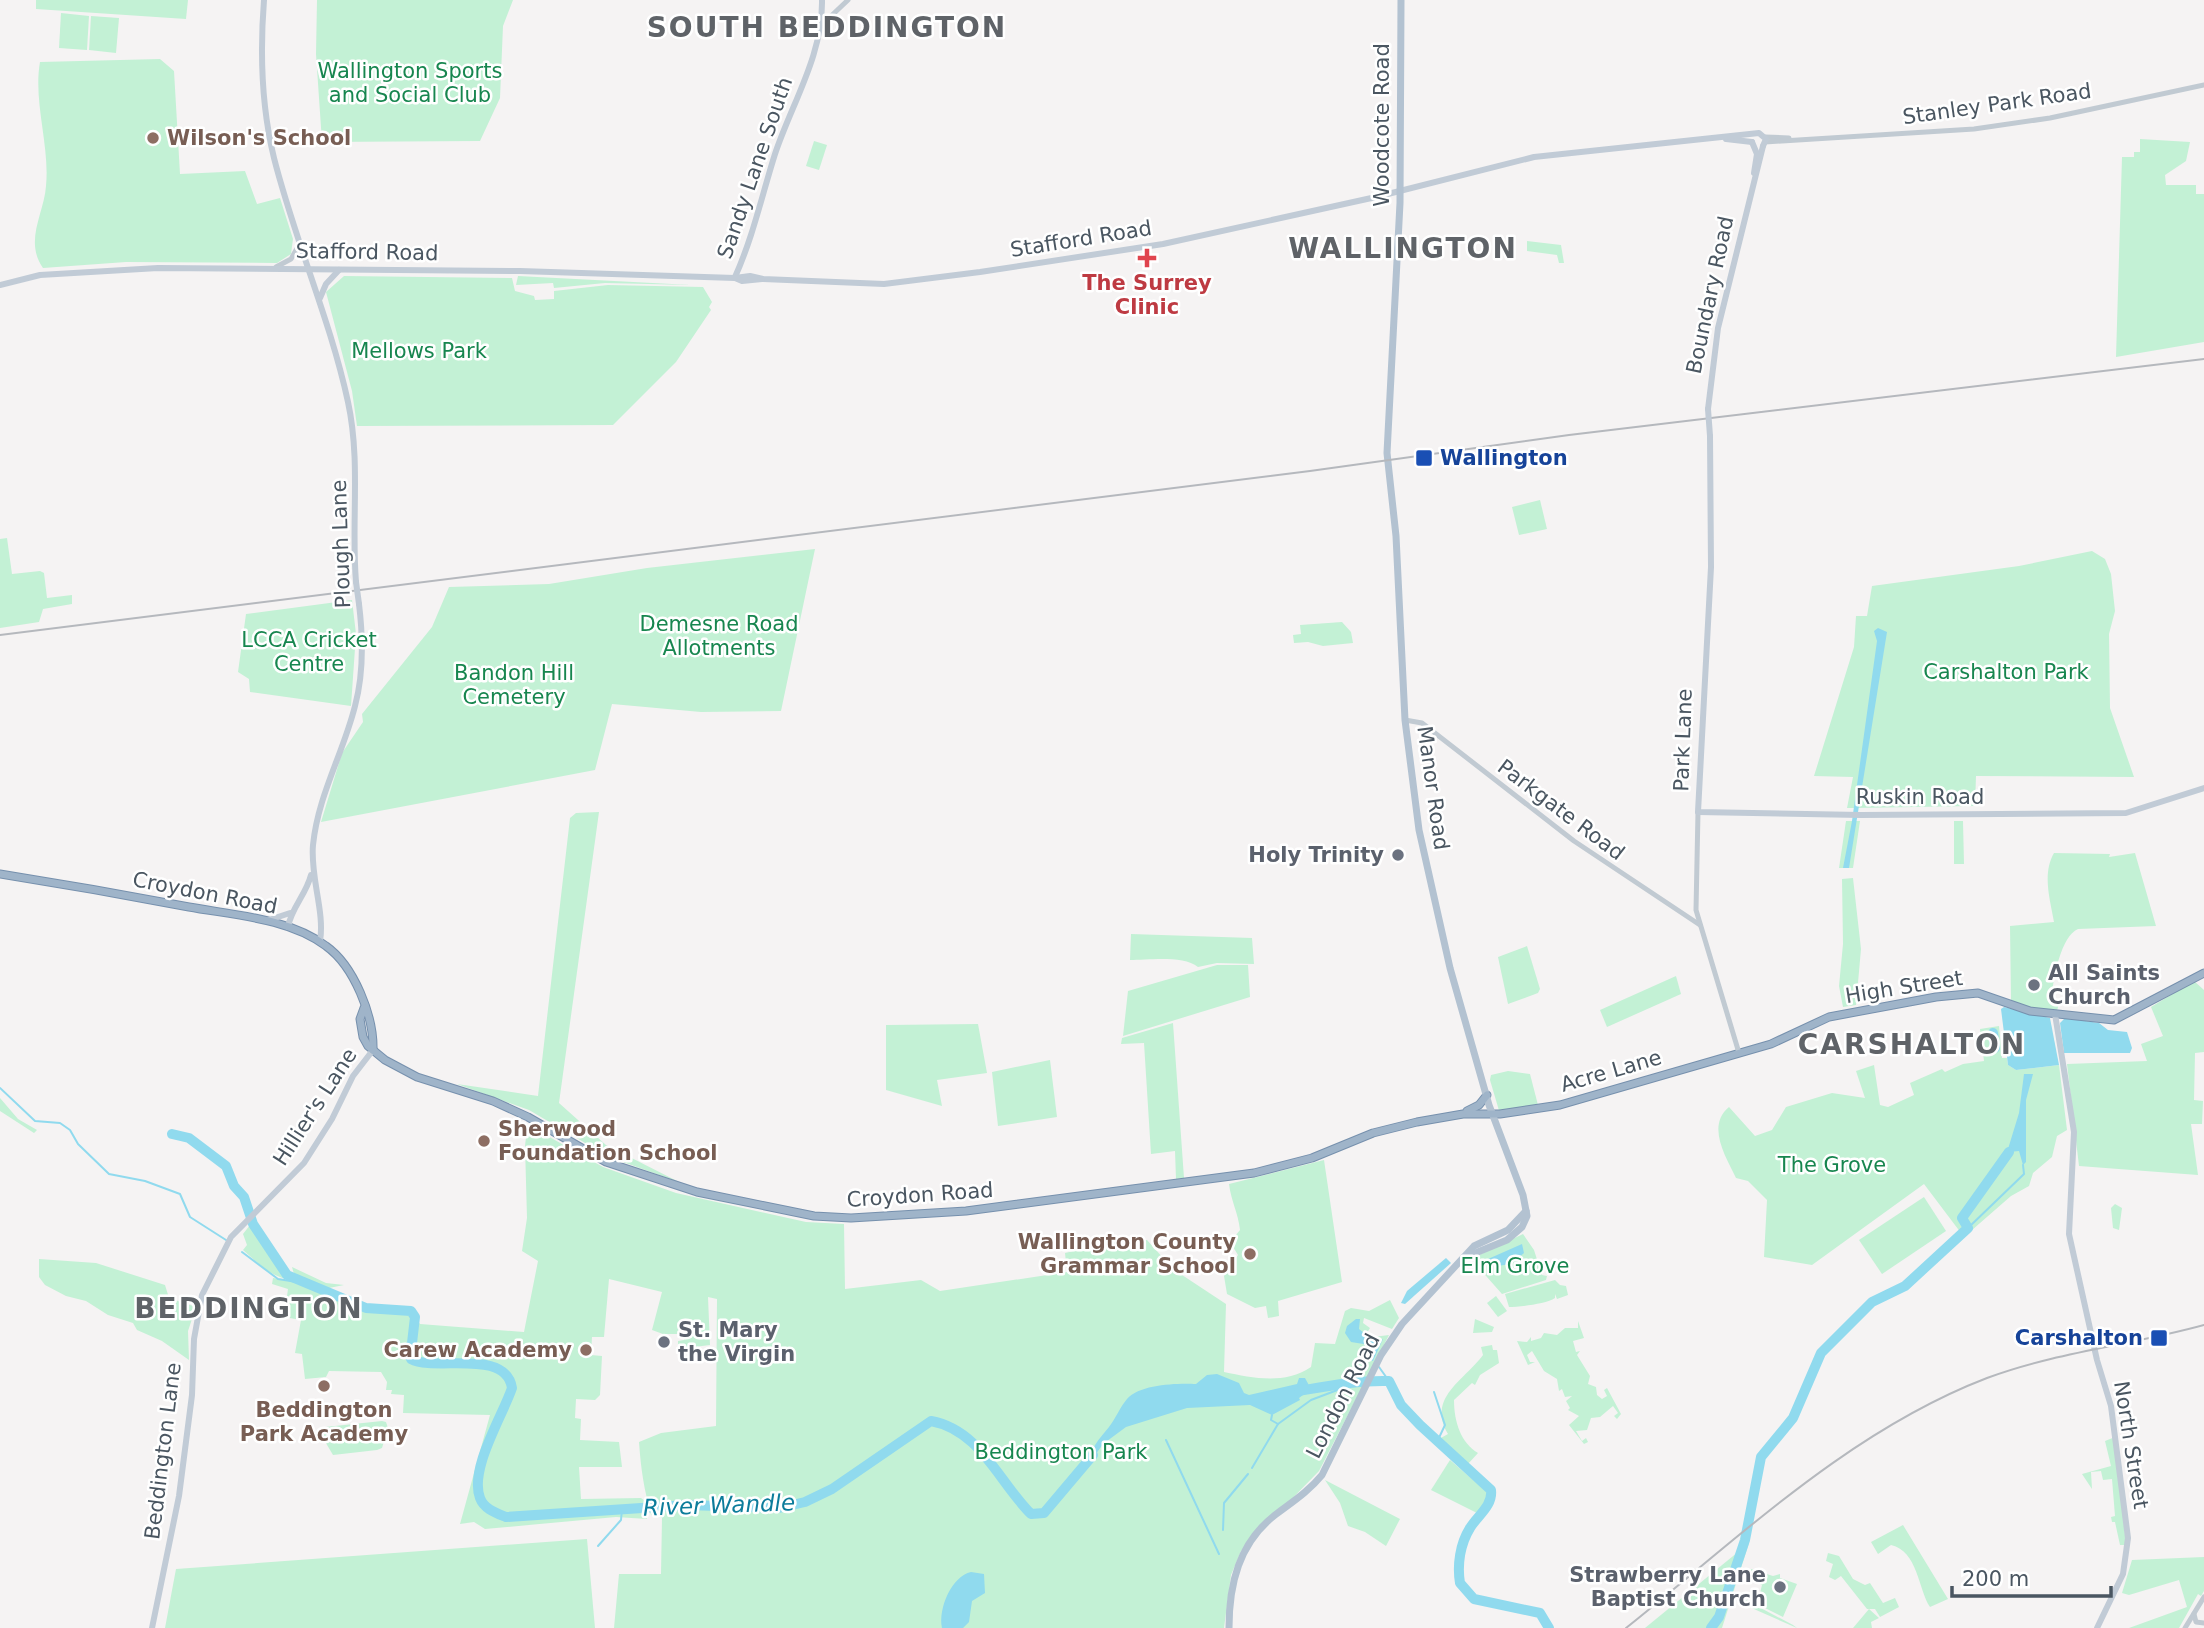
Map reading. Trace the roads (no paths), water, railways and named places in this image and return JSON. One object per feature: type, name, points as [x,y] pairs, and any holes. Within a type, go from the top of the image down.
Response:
[{"type":"highway","name":"Croydon Road","points":[[0,874],[288,927],[320,941],[344,964],[364,1008],[361,1030],[373,1050],[416,1077],[493,1101],[528,1117],[606,1162],[698,1192],[826,1218],[873,1218],[966,1211],[1232,1177],[1312,1158],[1389,1129],[1463,1114],[1482,1112],[1492,1115]]},
{"type":"highway","name":"High Street","points":[[1739,1054],[1775,1043],[1838,1014],[1955,995],[1985,995],[2030,1011],[2101,1021],[2119,1018],[2159,999],[2197,974],[2204,975]]},
{"type":"highway","name":"Acre Lane","points":[[1492,1115],[1560,1105],[1739,1054]]},
{"type":"highway","points":[[1463,1114],[1479,1105],[1487,1095]]},
{"type":"main road","name":"Plough Lane","points":[[264,0],[263,26],[270,137],[320,300],[351,416],[356,473],[356,582],[363,641],[358,694],[317,818],[312,869],[321,929],[320,941]]},
{"type":"main road","name":"Sandy Lane South","points":[[735,278],[744,259],[776,151],[817,49],[822,0]]},
{"type":"main road","name":"Woodcote Road","points":[[1387,459],[1400,191],[1401,0]]},
{"type":"main road","name":"Stanley Park Road","points":[[1400,191],[1563,152],[1721,138],[1759,141]]},
{"type":"main road","name":"Boundary Road","points":[[1709,421],[1707,409],[1717,332],[1754,176],[1759,141]]},
{"type":"main road","name":"Stafford Road","points":[[735,278],[742,281],[763,279],[870,284],[931,279],[1156,246],[1400,191]]},
{"type":"main road","points":[[744,259],[745,270],[750,276]]},
{"type":"main road","name":"Stafford Road","points":[[0,285],[40,275],[127,269],[520,271],[735,278],[750,276],[763,279]]},
{"type":"main road","points":[[320,300],[326,284],[339,270]]},
{"type":"main road","name":"Park Lane","points":[[1698,812],[1711,567],[1709,421]]},
{"type":"main road","name":"Manor Road","points":[[1387,459],[1397,548],[1405,720],[1424,855],[1451,972],[1492,1115],[1523,1195],[1526,1211]]},
{"type":"main road","name":"Ruskin Road","points":[[1698,812],[1956,815],[2126,813],[2204,788]]},
{"type":"main road","points":[[288,927],[290,913],[305,894],[312,869]]},
{"type":"main road","points":[[305,894],[315,894]]},
{"type":"main road","points":[[264,921],[290,913]]},
{"type":"main road","name":"North Street","points":[[2055,1014],[2074,1132],[2069,1234],[2097,1360],[2111,1406],[2128,1538],[2123,1574],[2097,1628]]},
{"type":"main road","name":"Hillier's Lane","points":[[255,1210],[288,1181],[312,1152],[348,1083],[373,1050]]},
{"type":"main road","name":"Beddington Lane","points":[[152,1628],[179,1496],[192,1395],[197,1316],[202,1295],[226,1244],[255,1210]]},
{"type":"main road","name":"London Road","points":[[1468,1256],[1507,1240],[1522,1227],[1527,1219],[1526,1211]]},
{"type":"main road","name":"London Road","points":[[1229,1628],[1232,1586],[1243,1552],[1262,1527],[1307,1491],[1322,1475],[1376,1366],[1402,1324],[1468,1256],[1474,1245],[1508,1230],[1526,1211]]},
{"type":"street","points":[[822,20],[830,18],[848,0]]},
{"type":"street","name":"Stanley Park Road","points":[[1759,141],[1874,137],[1984,128],[2076,113],[2204,85]]},
{"type":"street","points":[[266,269],[289,261],[301,240]]},
{"type":"street","name":"Parkgate Road","points":[[1405,720],[1420,722],[1574,841],[1700,925]]},
{"type":"street","name":"Park Lane","points":[[1698,812],[1695,899],[1700,925],[1739,1054]]},
{"type":"street","points":[[2185,1628],[2204,1597]]},
{"type":"street","points":[[2194,1614],[2196,1622],[2204,1624]]},
{"type":"street","points":[[2199,1628],[2204,1624]]},
{"type":"water","points":[[1878,628],[1887,632],[1849,868],[1843,868],[1877,641],[1874,631]]},
{"type":"water","points":[[2004,1007],[2050,1018],[2059,1065],[2016,1070],[2008,1065],[2001,1009]]},
{"type":"water","points":[[2065,1018],[2099,1023],[2108,1030],[2127,1032],[2132,1048],[2130,1053],[2064,1053],[2060,1023]]},
{"type":"water","points":[[2024,1074],[2033,1074],[2026,1100],[2026,1162],[2023,1165],[2019,1151],[2009,1152],[2008,1149],[2019,1113]]},
{"type":"water","points":[[1522,1244],[1524,1253],[1511,1264],[1497,1266],[1488,1259]]},
{"type":"water","points":[[1446,1258],[1451,1263],[1405,1304],[1401,1303],[1407,1291]]},
{"type":"water","points":[[1360,1319],[1359,1329],[1376,1343],[1383,1339],[1373,1361],[1369,1360],[1368,1355],[1376,1346],[1351,1342],[1345,1333],[1347,1326]]},
{"type":"water","points":[[1217,1374],[1239,1383],[1244,1393],[1249,1395],[1297,1384],[1299,1378],[1305,1378],[1311,1389],[1299,1398],[1300,1400],[1272,1415],[1250,1405],[1187,1408],[1126,1427],[1103,1444],[1088,1465],[1095,1445],[1133,1394],[1160,1386],[1196,1384],[1207,1375]]},
{"type":"water","points":[[971,1572],[984,1574],[985,1593],[972,1601],[969,1622],[963,1628],[942,1628],[942,1611],[952,1586]]},
{"type":"waterway","points":[[1993,1033],[1995,1048]]},
{"type":"waterway","name":"River Wandle","points":[[0,1088],[35,1121],[60,1123],[70,1130],[78,1144],[109,1174],[145,1181],[180,1194],[190,1217],[226,1240]]},
{"type":"waterway","name":"River Wandle","points":[[172,1134],[189,1138],[226,1166],[234,1186],[244,1197],[253,1224],[287,1275],[366,1308],[411,1311],[415,1317],[412,1343],[408,1350],[411,1359],[484,1365],[497,1368],[507,1376],[512,1388],[483,1458],[478,1486],[484,1505],[506,1517],[687,1505],[779,1508],[805,1502],[832,1489],[931,1421],[948,1426],[963,1435],[987,1458],[1031,1514],[1044,1513],[1093,1455]]},
{"type":"waterway","name":"River Wandle","points":[[1711,1628],[1719,1617],[1745,1540],[1761,1457],[1793,1418],[1821,1353],[1872,1302],[1905,1286],[1968,1228],[1962,1218],[2009,1152]]},
{"type":"waterway","points":[[1968,1228],[2024,1174],[2023,1165]]},
{"type":"waterway","name":"River Wandle","points":[[242,1252],[278,1279],[303,1283]]},
{"type":"waterway","points":[[1379,1367],[1389,1381]]},
{"type":"waterway","name":"River Wandle","points":[[1299,1391],[1355,1382],[1389,1381],[1401,1405],[1491,1490],[1490,1501],[1464,1541],[1459,1562],[1460,1583],[1474,1599],[1540,1613],[1549,1628]]},
{"type":"waterway","points":[[1252,1468],[1278,1424],[1311,1400],[1348,1386]]},
{"type":"waterway","points":[[1434,1392],[1445,1425],[1437,1442]]},
{"type":"waterway","points":[[1272,1415],[1271,1420],[1278,1424]]},
{"type":"waterway","points":[[1166,1440],[1219,1554]]},
{"type":"waterway","points":[[1223,1530],[1224,1503],[1248,1474]]},
{"type":"waterway","points":[[598,1546],[621,1520],[622,1509]]},
{"type":"railway","points":[[0,635],[1310,471],[1569,435],[2204,359]]},
{"type":"railway","points":[[1626,1628],[1754,1523],[1842,1456],[1937,1400],[2013,1369],[2204,1325]]},
{"type":"place","name":"Wilson's School","points":[[153,138]]},
{"type":"place","name":"The Surrey Clinic","points":[[1147,258]]},
{"type":"place","name":"Wallington","points":[[1424,458]]},
{"type":"place","name":"Holy Trinity","points":[[1398,855]]},
{"type":"place","name":"All Saints Church","points":[[2034,985]]},
{"type":"place","name":"Sherwood Foundation School","points":[[484,1141]]},
{"type":"place","name":"Wallington County Grammar School","points":[[1250,1254]]},
{"type":"place","name":"Carshalton","points":[[2159,1338]]},
{"type":"place","name":"St. Mary the Virgin","points":[[664,1342]]},
{"type":"place","name":"Carew Academy","points":[[586,1350]]},
{"type":"place","name":"Beddington Park Academy","points":[[324,1386]]},
{"type":"place","name":"Strawberry Lane Baptist Church","points":[[1780,1587]]},
{"type":"district","name":"SOUTH BEDDINGTON","points":[[827,27]]},
{"type":"district","name":"WALLINGTON","points":[[1403,248]]},
{"type":"district","name":"CARSHALTON","points":[[1912,1044]]},
{"type":"district","name":"BEDDINGTON","points":[[249,1308]]},
{"type":"park label","name":"Wallington Sports and Social Club","points":[[410,83]]},
{"type":"park label","name":"Mellows Park","points":[[419,351]]},
{"type":"park label","name":"Demesne Road Allotments","points":[[719,636]]},
{"type":"park label","name":"LCCA Cricket Centre","points":[[309,652]]},
{"type":"park label","name":"Carshalton Park","points":[[2006,672]]},
{"type":"park label","name":"Bandon Hill Cemetery","points":[[514,685]]},
{"type":"park label","name":"The Grove","points":[[1832,1165]]},
{"type":"park label","name":"Elm Grove","points":[[1515,1266]]},
{"type":"park label","name":"Beddington Park","points":[[1061,1452]]}]
